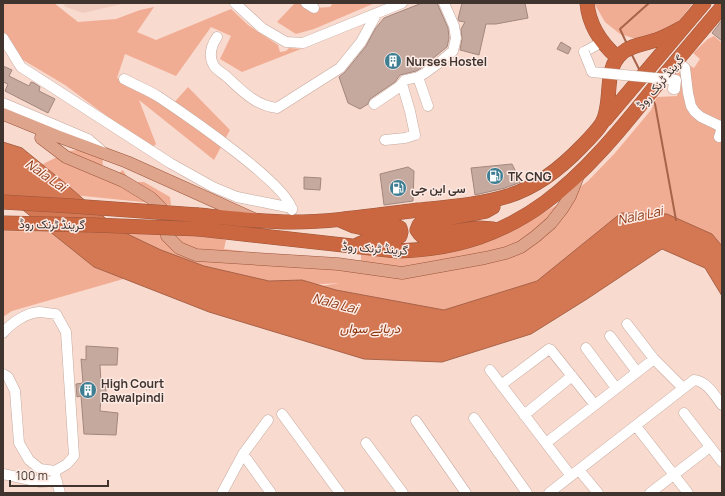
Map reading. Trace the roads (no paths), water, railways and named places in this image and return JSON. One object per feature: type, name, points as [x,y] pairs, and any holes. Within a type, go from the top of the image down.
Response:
[{"type":"highway","points":[[587,3],[593,27],[602,42],[617,57]]},
{"type":"highway","name":"گرینڈ ٹرنک روڈ","points":[[3,223],[93,225],[198,222],[233,218],[257,221],[293,222],[338,219],[460,205],[507,196],[534,185],[548,176],[570,158],[629,92],[704,3]]},
{"type":"highway","name":"گرینڈ ٹرنک روڈ","points":[[3,202],[72,206],[198,222],[352,247],[416,251],[460,244],[499,230],[518,221],[555,196],[578,176],[621,129],[643,102],[662,84],[677,61],[722,7]]},
{"type":"highway","name":"گرینڈ ٹرنک روڈ","points":[[602,123],[608,103],[611,72],[617,57],[624,51],[667,35],[683,27]]},
{"type":"highway","points":[[499,230],[479,228],[422,236],[417,230],[421,223],[486,211],[496,206],[507,196]]},
{"type":"highway","points":[[338,219],[363,228],[396,226],[400,228],[400,236],[396,238],[364,242],[352,247]]},
{"type":"main road","points":[[3,114],[57,136],[134,164],[257,221]]},
{"type":"main road","points":[[3,121],[41,138],[117,164],[159,182],[233,218]]},
{"type":"main road","points":[[41,138],[66,157],[123,181],[151,198],[162,209],[167,236],[179,248],[196,255],[338,264],[402,273],[506,253],[521,247],[551,223],[570,196],[578,176]]},
{"type":"street","points":[[240,5],[262,28],[286,42],[303,43],[402,3]]},
{"type":"street","points":[[374,104],[402,84],[405,80],[418,77],[453,51],[456,38],[454,26],[444,3]]},
{"type":"street","points":[[217,37],[213,43],[210,53],[214,66],[250,97],[268,107],[277,108],[340,68],[361,42],[377,13]]},
{"type":"street","points":[[3,38],[21,67],[170,163],[213,187],[237,197],[292,208]]},
{"type":"street","points":[[602,42],[584,52],[592,72],[676,80],[675,89],[662,84]]},
{"type":"street","points":[[677,61],[684,68],[691,106],[700,117],[720,126],[721,131],[719,137]]},
{"type":"street","points":[[418,77],[428,106]]},
{"type":"street","points":[[124,79],[157,96],[200,125],[267,177],[292,208],[293,222]]},
{"type":"street","points":[[385,140],[405,138],[415,135],[410,110],[402,84]]},
{"type":"street","points":[[3,103],[88,139],[106,153]]},
{"type":"street","points":[[3,333],[18,319],[38,312],[56,314],[66,332],[74,456],[67,464],[55,471],[40,469],[29,460],[19,443],[15,391],[8,377],[3,374]]},
{"type":"street","points":[[627,324],[654,359],[682,388]]},
{"type":"street","points":[[610,336],[637,372]]},
{"type":"street","points":[[586,348],[616,388]]},
{"type":"street","points":[[501,386],[549,349],[595,405]]},
{"type":"street","points":[[546,443],[654,359]]},
{"type":"street","points":[[490,370],[546,443],[575,473],[598,493]]},
{"type":"street","points":[[524,415],[572,376]]},
{"type":"street","points":[[549,493],[694,380],[699,380],[709,388],[722,405]]},
{"type":"street","points":[[684,413],[722,462]]},
{"type":"street","points":[[282,414],[340,493]]},
{"type":"street","points":[[474,418],[527,493]]},
{"type":"street","points":[[222,493],[243,454],[268,420]]},
{"type":"street","points":[[416,421],[466,493]]},
{"type":"street","points":[[636,426],[688,493]]},
{"type":"street","points":[[366,443],[403,493]]},
{"type":"street","points":[[650,493],[710,448]]},
{"type":"street","points":[[243,454],[271,493]]},
{"type":"street","points":[[55,471],[60,493]]},
{"type":"street","points":[[3,474],[40,482],[57,482]]},
{"type":"water","name":"دریائے سواں","points":[[3,142],[22,148],[119,230],[161,250],[204,266],[269,281],[302,280],[336,290],[444,310],[537,281],[621,213],[667,214],[712,234],[722,246],[722,296],[705,268],[662,249],[531,334],[442,362],[364,359],[209,312],[94,267],[8,198],[3,196]]},
{"type":"waterway","points":[[627,44],[620,29],[649,3]]},
{"type":"waterway","points":[[631,53],[640,71]]},
{"type":"waterway","points":[[652,99],[655,104],[676,220]]},
{"type":"place","name":"Nurses Hostel","points":[[393,61]]},
{"type":"place","name":"TK CNG","points":[[495,176]]},
{"type":"place","name":"سی این جی","points":[[398,188]]},
{"type":"place","name":"High Court Rawalpindi","points":[[88,390]]},
{"type":"water label","name":"Nala Lai","points":[[46,175]]},
{"type":"water label","name":"Nala Lai","points":[[640,215]]},
{"type":"water label","name":"Nala Lai","points":[[335,303]]}]
